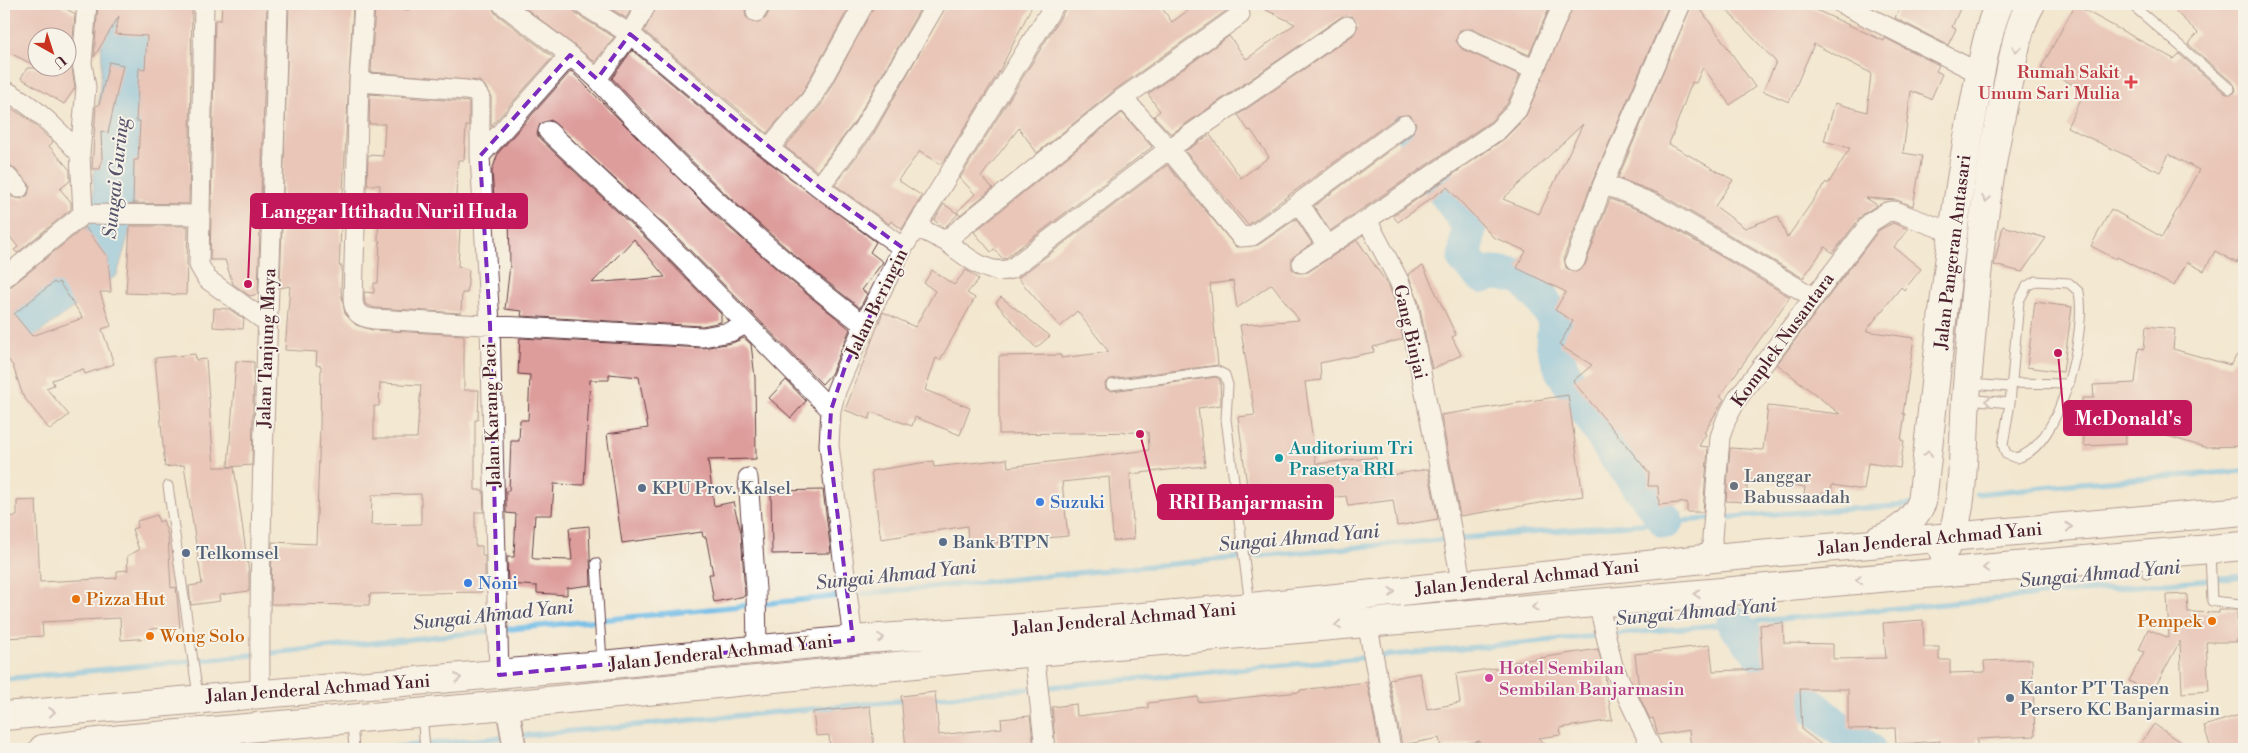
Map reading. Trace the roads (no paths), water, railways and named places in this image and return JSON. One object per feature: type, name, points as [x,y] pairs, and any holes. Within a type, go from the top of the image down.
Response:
[{"type":"highway","name":"Jalan Pangeran Antasari","points":[[1862,544],[1887,537],[1904,528],[1917,513],[1922,502],[1953,233],[1966,148],[1981,74],[1999,4]]},
{"type":"highway","name":"Jalan Pangeran Antasari","points":[[1951,538],[1961,497],[1967,392],[1984,208],[1994,151],[2021,26],[2032,4]]},
{"type":"highway","points":[[1966,148],[1994,151]]},
{"type":"highway","name":"Jalan Jenderal Achmad Yani","points":[[4,716],[198,699],[260,684],[357,687],[499,663],[757,639],[853,640],[1032,662],[1251,607],[1713,558],[2244,511]]},
{"type":"highway","points":[[1907,575],[1938,557],[1946,548],[1951,538]]},
{"type":"highway","name":"Jalan Jenderal Achmad Yani","points":[[43,749],[123,744],[158,736],[422,712],[508,715],[1032,662],[1369,634],[1602,623],[1907,575],[2210,561],[2244,546]]},
{"type":"highway","points":[[355,717],[357,687]]},
{"type":"highway","points":[[155,703],[158,736]]},
{"type":"street","points":[[87,4],[82,62],[86,87],[80,154],[89,214]]},
{"type":"street","points":[[204,4],[198,258],[203,272],[214,284],[268,323]]},
{"type":"street","name":"Jalan Tanjung Maya","points":[[260,684],[268,323],[278,4]]},
{"type":"street","points":[[364,4],[359,82],[354,309],[357,314],[368,318],[703,337],[730,332],[746,324]]},
{"type":"street","points":[[502,4],[570,55],[597,79],[634,120],[744,227],[804,280],[864,325]]},
{"type":"street","points":[[582,4],[630,34],[769,148],[903,248]]},
{"type":"street","points":[[597,79],[630,34],[647,4]]},
{"type":"street","points":[[769,148],[811,100],[864,4]]},
{"type":"street","points":[[819,187],[863,129],[936,4]]},
{"type":"street","name":"Jalan Beringin","points":[[853,640],[829,445],[831,410],[845,367],[903,248],[1056,4]]},
{"type":"street","points":[[1302,263],[1498,130],[1510,119],[1521,101],[1563,4]]},
{"type":"street","points":[[1575,261],[1603,184],[1680,4]]},
{"type":"street","points":[[1842,4],[1981,74]]},
{"type":"street","points":[[945,242],[1123,98],[1240,14]]},
{"type":"street","points":[[916,226],[988,269],[996,272],[1011,269],[1169,149],[1347,26]]},
{"type":"street","points":[[1467,39],[1535,70]]},
{"type":"street","points":[[480,156],[570,55]]},
{"type":"street","name":"Jalan Karang Paci","points":[[359,82],[476,92],[480,98],[480,156],[490,324],[499,663]]},
{"type":"street","points":[[4,90],[27,104],[51,123],[80,154]]},
{"type":"street","points":[[1123,98],[1169,149],[1241,237],[1252,236],[1405,125]]},
{"type":"street","points":[[548,131],[660,236],[831,410]]},
{"type":"street","points":[[4,174],[19,188]]},
{"type":"street","points":[[1603,184],[1654,204],[1813,297]]},
{"type":"street","points":[[1299,203],[1327,246]]},
{"type":"street","name":"Komplek Nusantara","points":[[1713,558],[1712,538],[1720,437],[1737,399],[1871,222],[1887,212],[1904,213],[1953,233]]},
{"type":"street","points":[[4,278],[89,214],[199,215]]},
{"type":"street","name":"Gang Binjai","points":[[1367,220],[1399,281],[1408,305],[1462,585]]},
{"type":"street","points":[[748,478],[756,590],[757,639]]},
{"type":"street","points":[[1602,623],[1623,692],[1652,749]]},
{"type":"street","points":[[1369,634],[1391,749]]},
{"type":"street","points":[[1032,662],[1045,749]]},
{"type":"street","points":[[508,715],[515,749]]},
{"type":"lane","points":[[2132,4],[2230,89]]},
{"type":"lane","points":[[2036,281],[2069,283],[2079,292],[2077,350],[2069,384],[2047,431],[2034,449],[2022,457],[2016,458],[2003,450],[2011,385],[2019,301],[2028,286],[2036,281]]},
{"type":"lane","points":[[1111,384],[1217,371],[1225,375],[1228,385],[1226,419],[1251,607]]},
{"type":"lane","points":[[1967,392],[2011,385],[2069,384]]},
{"type":"lane","points":[[1967,392],[2010,403]]},
{"type":"lane","points":[[168,486],[198,699]]},
{"type":"lane","points":[[2210,561],[2212,601],[2241,604]]},
{"type":"lane","points":[[596,563],[601,653]]},
{"type":"lane","points":[[422,712],[425,749]]},
{"type":"lane","points":[[354,749],[355,717]]},
{"type":"water","name":"Sungai Guring","points":[[102,4],[169,4],[132,223],[117,275],[4,359],[4,305],[78,250],[93,217],[94,149],[102,63],[100,16]]},
{"type":"waterway","points":[[1412,120],[1417,146],[1429,169],[1469,225],[1465,259],[1482,276],[1496,273],[1521,277],[1542,299],[1555,320],[1553,343],[1562,370],[1611,449],[1666,521]]},
{"type":"waterway","name":"Sungai Ahmad Yani","points":[[1977,494],[2081,483],[2244,471]]},
{"type":"waterway","name":"Sungai Ahmad Yani","points":[[4,679],[1195,562],[1672,522],[1911,505]]},
{"type":"waterway","name":"Sungai Ahmad Yani","points":[[929,698],[2244,576]]},
{"type":"waterway","points":[[1734,623],[1813,707],[1868,749]]},
{"type":"waterway","name":"Sungai Ahmad Yani","points":[[518,736],[908,700]]},
{"type":"waterway","name":"Sungai Ahmad Yani","points":[[374,749],[509,737]]},
{"type":"place","name":"Rumah Sakit Umum Sari Mulia","points":[[2131,82]]},
{"type":"place","name":"Langgar Ittihadu Nuril Huda","points":[[248,284]]},
{"type":"place","name":"McDonald's","points":[[2058,353]]},
{"type":"place","name":"RRI Banjarmasin","points":[[1140,434]]},
{"type":"place","name":"Auditorium Tri Prasetya RRI","points":[[1279,458]]},
{"type":"place","name":"Langgar Babussaadah","points":[[1734,486]]},
{"type":"place","name":"KPU Prov. Kalsel","points":[[642,488]]},
{"type":"place","name":"Suzuki","points":[[1040,502]]},
{"type":"place","name":"Bank BTPN","points":[[943,542]]},
{"type":"place","name":"Telkomsel","points":[[186,553]]},
{"type":"place","name":"Noni","points":[[468,583]]},
{"type":"place","name":"Pizza Hut","points":[[76,599]]},
{"type":"place","name":"Pempek","points":[[2212,621]]},
{"type":"place","name":"Wong Solo","points":[[150,636]]},
{"type":"place","name":"Hotel Sembilan Sembilan Banjarmasin","points":[[1489,678]]},
{"type":"place","name":"Kantor PT Taspen Persero KC Banjarmasin","points":[[2010,698]]}]
